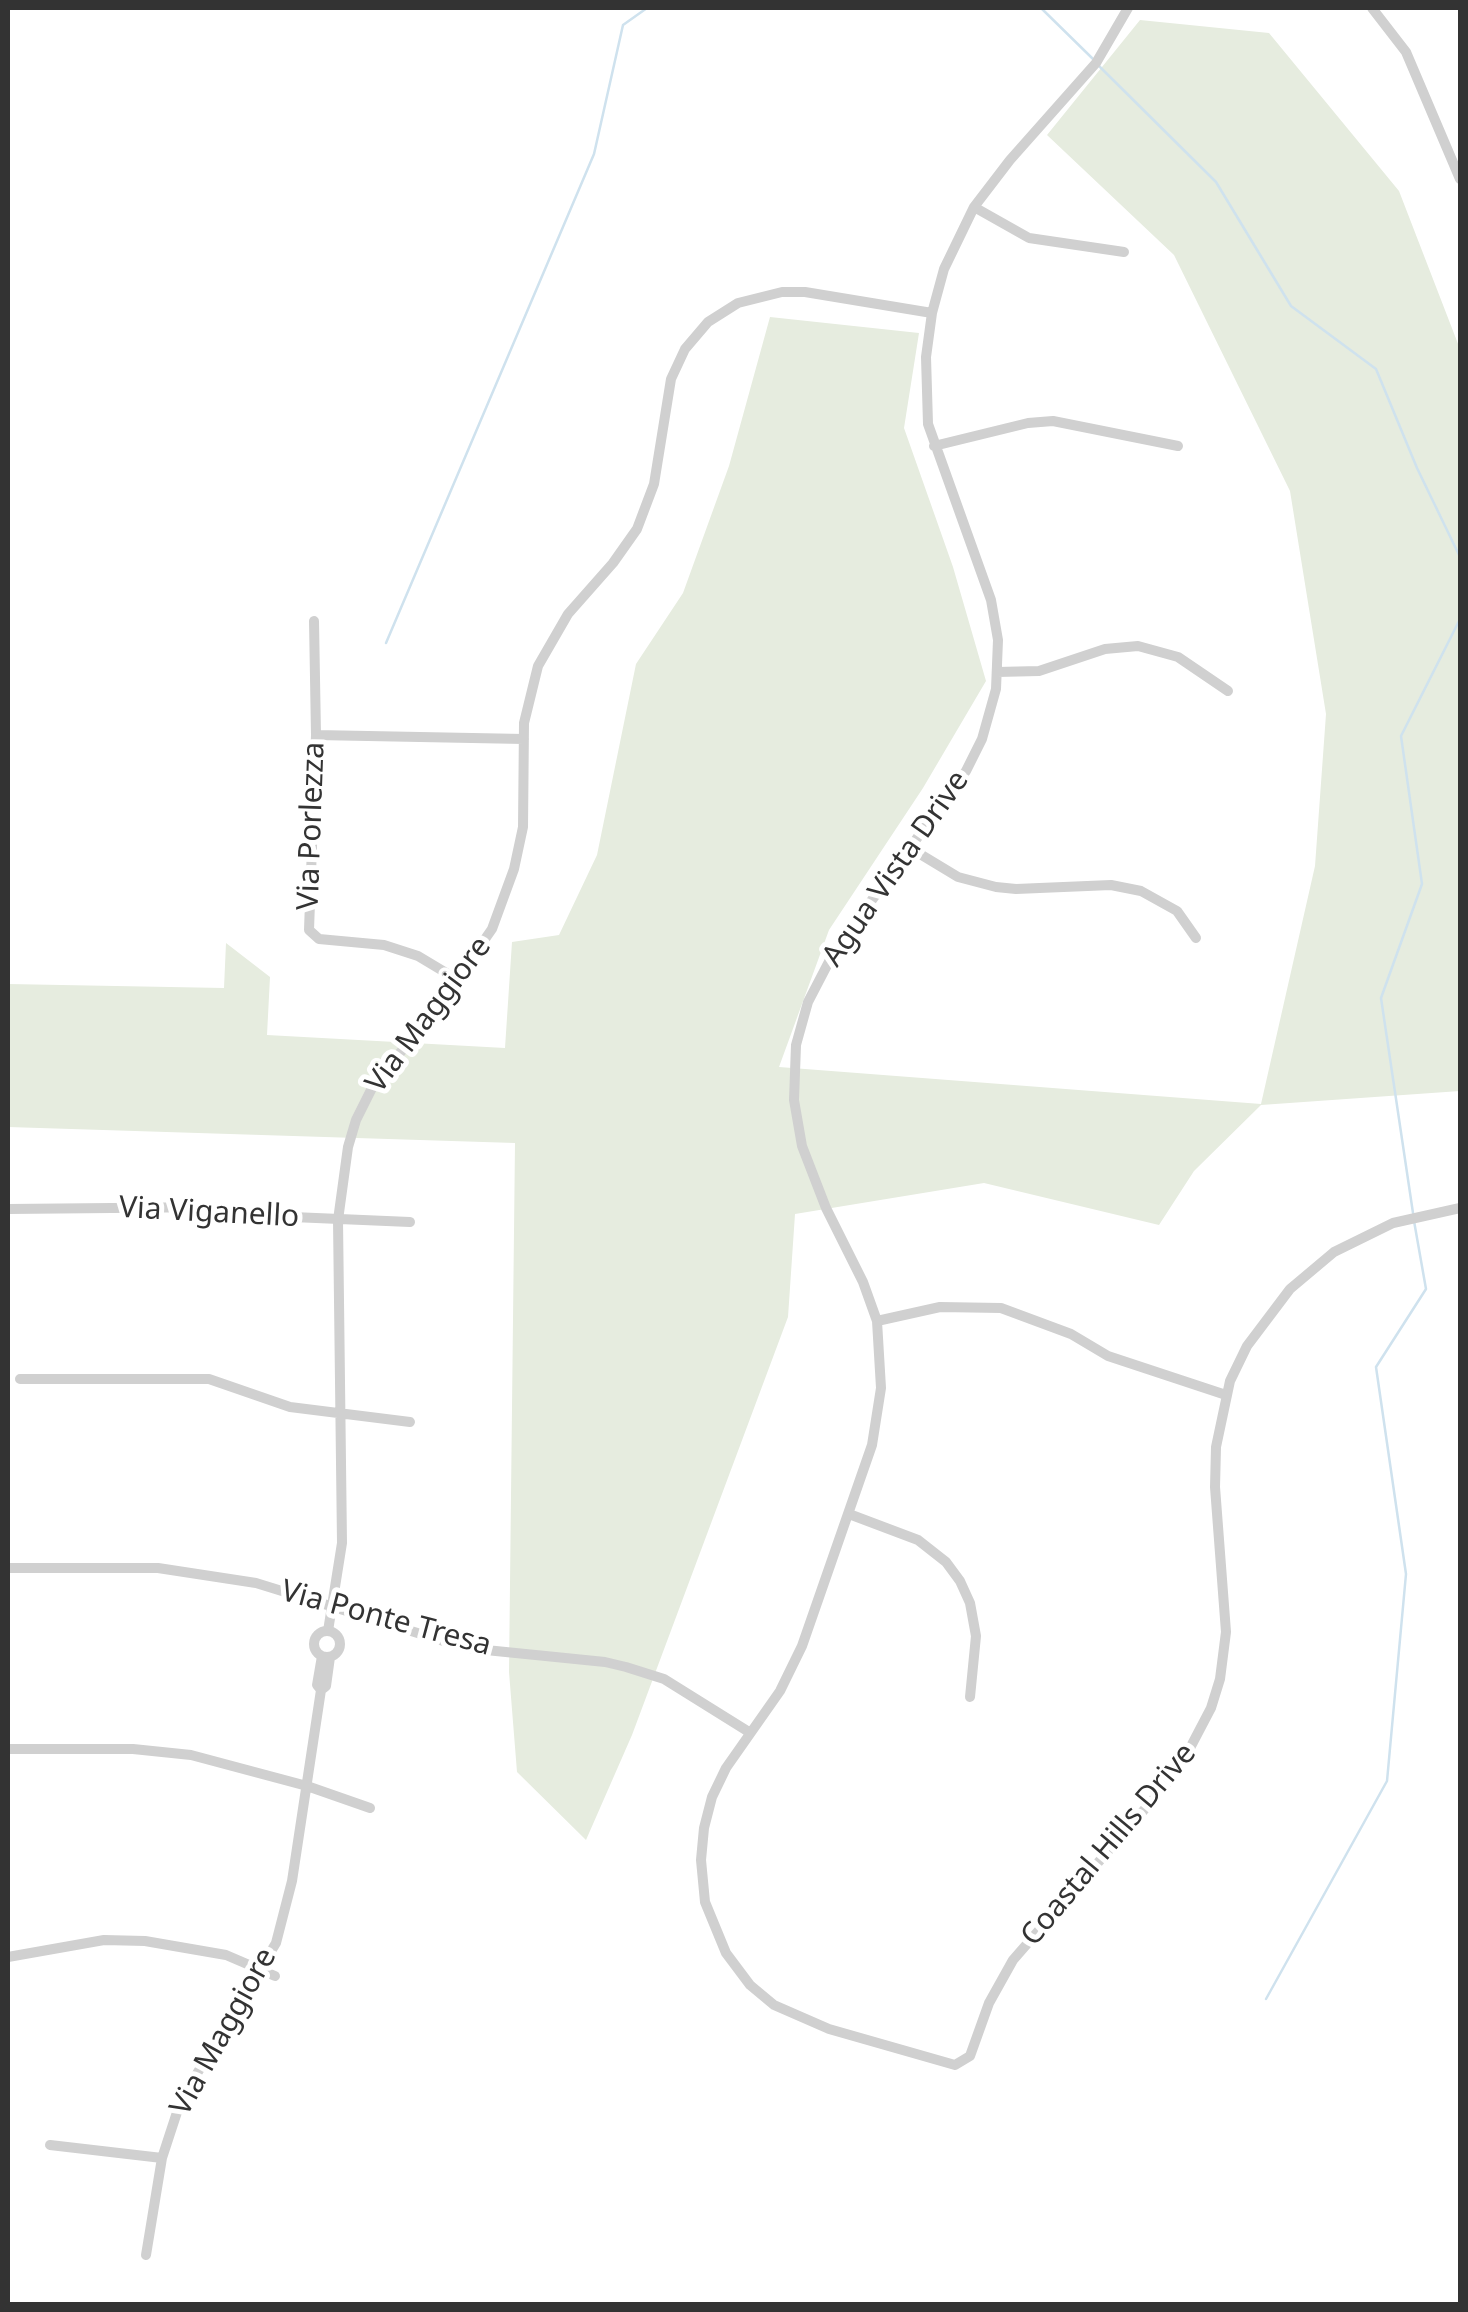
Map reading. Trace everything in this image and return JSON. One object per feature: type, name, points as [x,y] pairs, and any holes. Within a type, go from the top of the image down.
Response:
[{"type":"street","name":"Agua Vista Drive","points":[[962,2063],[955,2065],[798,2018],[766,1998],[734,1966],[718,1938],[705,1902],[702,1844],[712,1797],[749,1732],[780,1691],[802,1646],[879,1417],[877,1321],[863,1282],[808,1166],[796,1115],[793,1072],[799,1030],[816,984],[834,952],[975,756],[988,723],[998,672],[992,600],[928,424],[925,380],[932,313],[948,258],[974,208],[1010,160],[1096,64],[1128,8]]},
{"type":"street","points":[[1372,8],[1406,52],[1460,179]]},
{"type":"street","points":[[974,208],[1030,238],[1124,252]]},
{"type":"street","name":"Via Maggiore","points":[[328,1631],[342,1543],[338,1220],[348,1147],[362,1106],[384,1071],[458,980],[492,929],[514,869],[523,827],[524,739],[530,692],[553,636],[622,552],[643,517],[654,484],[670,380],[679,359],[700,330],[738,303],[782,292],[805,292],[932,313]]},
{"type":"street","points":[[934,446],[1053,421],[1178,446]]},
{"type":"street","name":"Via Porlezza","points":[[314,621],[316,735],[309,930],[319,939],[384,946],[418,956],[458,980]]},
{"type":"street","points":[[998,672],[1039,671],[1105,649],[1138,646],[1178,657],[1228,692]]},
{"type":"street","points":[[316,735],[524,739]]},
{"type":"street","points":[[910,848],[947,872],[981,884],[1016,890],[1111,885],[1141,891],[1168,904],[1196,938]]},
{"type":"street","name":"Via Viganello","points":[[8,1209],[216,1207],[269,1216],[410,1222]]},
{"type":"street","name":"Coastal Hills Drive","points":[[962,2063],[970,2056],[989,2004],[1014,1960],[1178,1772],[1212,1708],[1225,1647],[1215,1460],[1226,1394],[1257,1329],[1278,1301],[1314,1268],[1370,1232],[1460,1208]]},
{"type":"street","points":[[877,1321],[940,1307],[1001,1308],[1062,1330],[1108,1356],[1226,1394]]},
{"type":"street","points":[[20,1380],[209,1380],[290,1407],[410,1422]]},
{"type":"street","points":[[849,1514],[918,1540],[954,1572],[970,1603],[975,1625],[970,1697]]},
{"type":"street","name":"Via Ponte Tresa","points":[[8,1568],[173,1570],[256,1583],[466,1648],[605,1662],[664,1678],[749,1732]]},
{"type":"street","points":[[328,1631],[340,1641],[339,1649],[326,1656],[316,1651],[315,1639],[320,1632],[328,1631]]},
{"type":"street","name":"Via Maggiore","points":[[146,2255],[162,2158],[181,2100],[276,1943],[292,1881],[320,1690],[317,1686],[326,1656]]},
{"type":"street","points":[[8,1749],[178,1753],[307,1786],[370,1808]]},
{"type":"street","points":[[8,1956],[104,1940],[145,1941],[226,1955],[276,1976]]},
{"type":"street","points":[[50,2145],[162,2158]]},
{"type":"shaded area","points":[[1140,20],[1269,33],[1399,191],[1460,349],[1460,1091],[1261,1105],[1194,1171],[1159,1225],[984,1183],[795,1214],[788,1317],[632,1735],[586,1840],[517,1772],[509,1672],[515,1143],[8,1127],[8,984],[224,988],[226,943],[270,977],[267,1035],[505,1048],[512,942],[559,935],[597,855],[636,664],[683,593],[729,466],[770,317],[919,333],[904,428],[953,567],[986,681],[923,788],[829,930],[779,1067],[1261,1104],[1315,866],[1326,714],[1290,491],[1174,255],[1047,135]]},
{"type":"waterway","points":[[386,643],[594,154],[623,25],[647,8]]},
{"type":"waterway","points":[[1041,8],[1093,59]]},
{"type":"waterway","points":[[1098,65],[1216,182],[1291,306],[1376,369],[1460,557]]},
{"type":"waterway","points":[[1413,1213],[1381,998],[1422,884],[1401,736],[1460,619]]},
{"type":"waterway","points":[[1266,1999],[1387,1781],[1406,1574],[1376,1367],[1426,1289],[1414,1221]]}]
